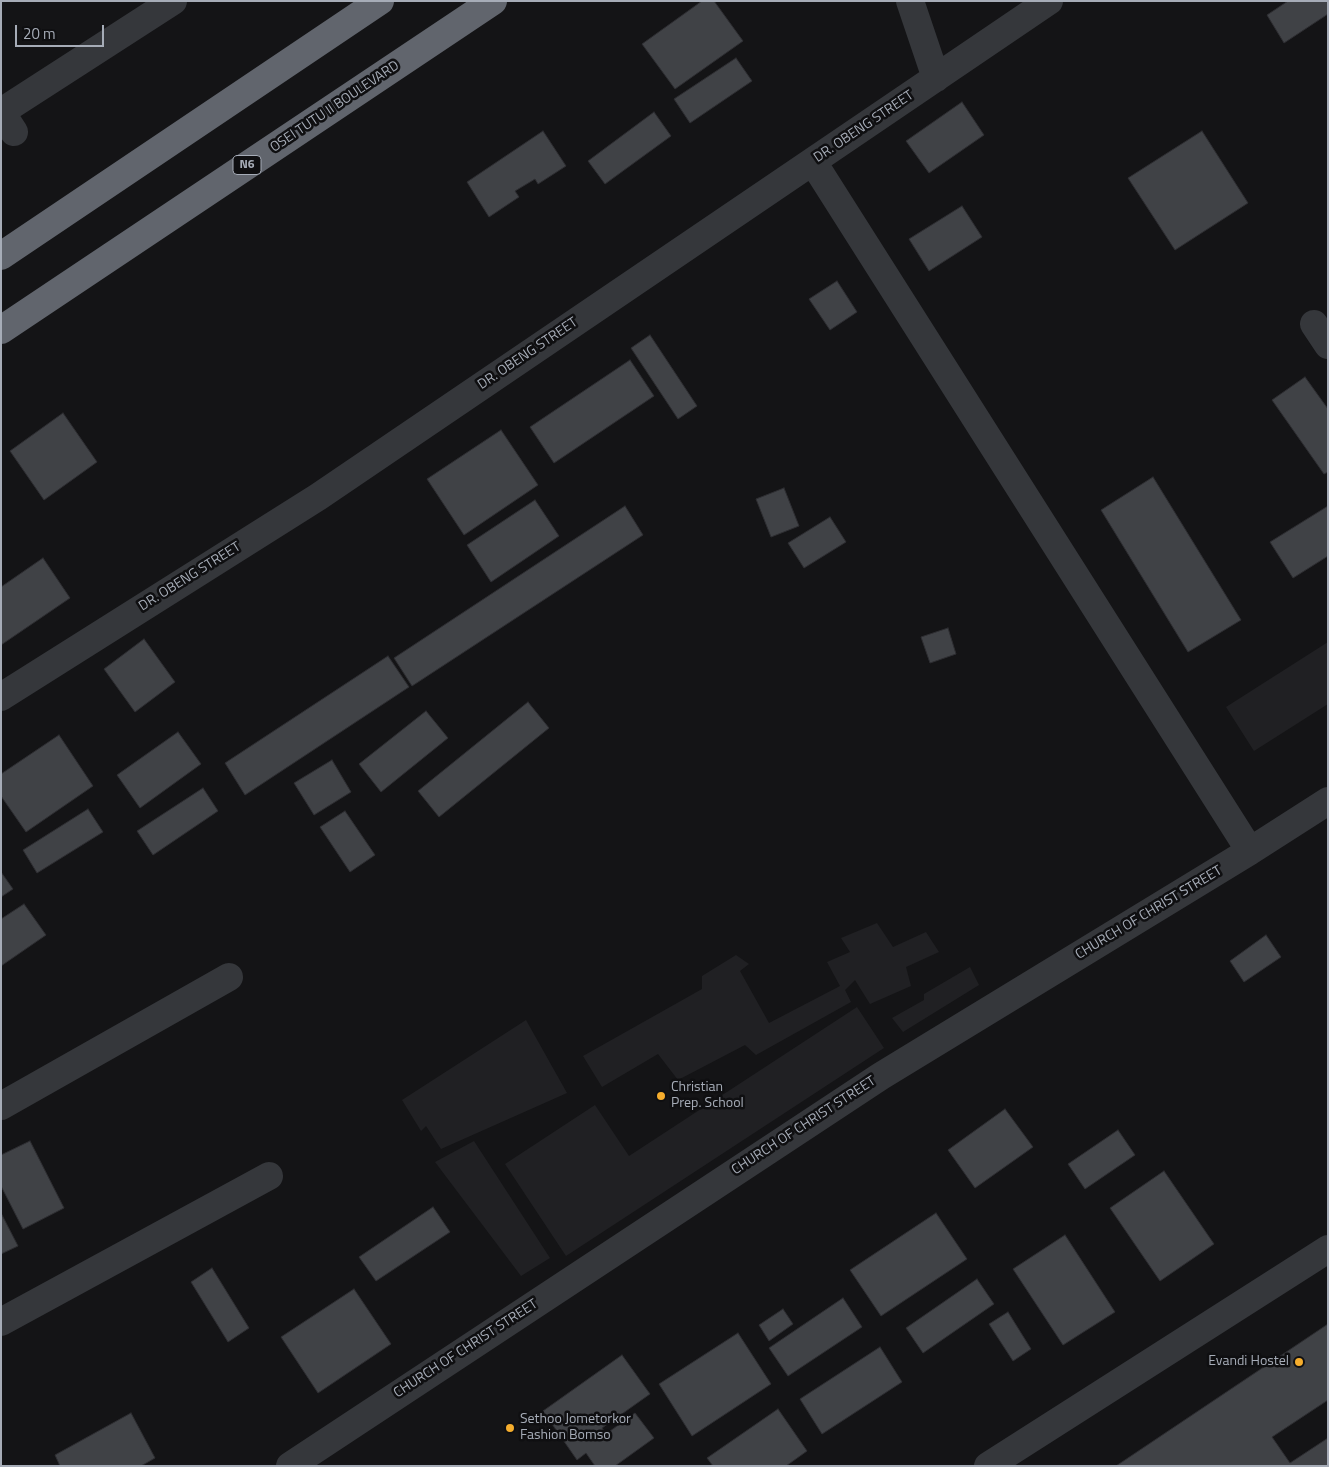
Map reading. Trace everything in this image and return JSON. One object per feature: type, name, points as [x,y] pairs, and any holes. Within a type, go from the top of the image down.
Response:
[{"type":"highway","points":[[1,256],[380,1]]},
{"type":"highway","name":"OSEI TUTU II BOULEVARD","points":[[1,330],[493,1]]},
{"type":"street","points":[[6,119],[173,1]]},
{"type":"street","points":[[910,1],[936,78]]},
{"type":"street","name":"DR. OBENG STREET","points":[[1,697],[318,497],[1048,1]]},
{"type":"street","points":[[813,162],[1250,851]]},
{"type":"street","name":"CHURCH OF CHRIST STREET","points":[[290,1466],[881,1076],[1250,851],[1328,801]]},
{"type":"street","points":[[1,1106],[229,977]]},
{"type":"street","points":[[1,1322],[269,1176]]},
{"type":"street","points":[[988,1466],[1328,1249]]},
{"type":"shaded area","points":[[1328,642],[1328,704],[1254,751],[1226,707]]},
{"type":"shaded area","points":[[877,923],[893,947],[926,932],[939,952],[906,967],[911,986],[870,1004],[855,980],[845,990],[851,1002],[756,1055],[745,1045],[678,1080],[658,1054],[602,1087],[583,1056],[702,989],[702,976],[736,955],[749,964],[740,971],[769,1023],[840,986],[827,962],[850,952],[841,938]]},
{"type":"shaded area","points":[[970,967],[979,985],[903,1032],[892,1018],[924,1000],[924,994]]},
{"type":"shaded area","points":[[857,1007],[884,1048],[566,1256],[505,1164],[595,1105],[629,1156]]},
{"type":"shaded area","points":[[526,1020],[567,1093],[441,1149],[426,1126],[421,1131],[402,1100]]},
{"type":"shaded area","points":[[474,1141],[550,1258],[521,1276],[435,1162]]},
{"type":"building","points":[[702,1],[714,1],[743,41],[675,89],[642,44]]},
{"type":"building","points":[[1288,1],[1328,1],[1328,14],[1284,43],[1267,15]]},
{"type":"building","points":[[736,58],[752,81],[690,123],[674,99]]},
{"type":"building","points":[[962,102],[984,135],[929,173],[906,141]]},
{"type":"building","points":[[654,112],[671,136],[605,184],[588,161]]},
{"type":"building","points":[[543,131],[566,166],[538,184],[535,179],[515,191],[519,197],[489,217],[467,182]]},
{"type":"building","points":[[1202,131],[1248,203],[1175,250],[1128,178]]},
{"type":"building","points":[[962,206],[982,237],[929,271],[909,239]]},
{"type":"building","points":[[837,281],[857,312],[830,330],[809,299]]},
{"type":"building","points":[[650,335],[697,406],[678,419],[631,348]]},
{"type":"building","points":[[630,360],[654,396],[554,463],[530,427]]},
{"type":"building","points":[[1305,377],[1328,409],[1328,472],[1324,474],[1272,400]]},
{"type":"building","points":[[63,413],[97,462],[44,500],[10,451]]},
{"type":"building","points":[[501,430],[538,485],[464,535],[427,479]]},
{"type":"building","points":[[1153,477],[1241,620],[1188,652],[1101,510]]},
{"type":"building","points":[[784,488],[799,526],[771,537],[756,499]]},
{"type":"building","points":[[535,500],[559,536],[491,582],[467,545]]},
{"type":"building","points":[[625,506],[643,535],[412,686],[394,658]]},
{"type":"building","points":[[1328,506],[1328,556],[1293,578],[1270,542]]},
{"type":"building","points":[[830,517],[846,542],[804,568],[788,543]]},
{"type":"building","points":[[43,558],[70,598],[1,645],[1,587]]},
{"type":"building","points":[[948,628],[956,654],[930,663],[921,637]]},
{"type":"building","points":[[144,639],[175,682],[135,712],[104,669]]},
{"type":"building","points":[[388,656],[409,687],[245,795],[225,763]]},
{"type":"building","points":[[528,702],[549,728],[439,817],[418,791]]},
{"type":"building","points":[[426,711],[448,738],[381,792],[359,764]]},
{"type":"building","points":[[178,732],[201,764],[140,808],[117,775]]},
{"type":"building","points":[[59,735],[93,786],[26,832],[1,796],[1,774]]},
{"type":"building","points":[[332,760],[351,792],[314,815],[294,783]]},
{"type":"building","points":[[203,788],[218,811],[153,855],[137,831]]},
{"type":"building","points":[[88,809],[103,832],[37,873],[23,850]]},
{"type":"building","points":[[345,811],[375,855],[350,872],[320,827]]},
{"type":"building","points":[[1,872],[13,889],[1,897]]},
{"type":"building","points":[[24,904],[46,935],[1,966],[1,919]]},
{"type":"building","points":[[1266,935],[1281,957],[1244,982],[1230,961]]},
{"type":"building","points":[[1005,1109],[1033,1147],[975,1188],[948,1150]]},
{"type":"building","points":[[1118,1130],[1135,1155],[1085,1189],[1068,1164]]},
{"type":"building","points":[[30,1141],[64,1208],[23,1229],[1,1186],[1,1155]]},
{"type":"building","points":[[1164,1171],[1214,1244],[1160,1281],[1110,1208]]},
{"type":"building","points":[[433,1207],[450,1232],[376,1281],[359,1257]]},
{"type":"building","points":[[1,1213],[18,1246],[1,1254]]},
{"type":"building","points":[[936,1213],[967,1259],[881,1316],[850,1270]]},
{"type":"building","points":[[1065,1235],[1115,1312],[1063,1345],[1013,1269]]},
{"type":"building","points":[[212,1268],[249,1328],[228,1342],[191,1282]]},
{"type":"building","points":[[977,1279],[994,1304],[923,1353],[906,1328]]},
{"type":"building","points":[[354,1289],[391,1344],[318,1393],[281,1337]]},
{"type":"building","points":[[843,1298],[862,1327],[788,1376],[769,1348]]},
{"type":"building","points":[[783,1309],[793,1324],[769,1341],[759,1325]]},
{"type":"building","points":[[1008,1312],[1031,1349],[1013,1361],[989,1324]]},
{"type":"building","name":"Evandi Hostel","points":[[1328,1324],[1328,1400],[1272,1437],[1290,1463],[1328,1438],[1328,1466],[1116,1466]]},
{"type":"building","points":[[738,1333],[771,1384],[692,1436],[659,1384]]},
{"type":"building","points":[[880,1347],[902,1382],[822,1434],[800,1399]]},
{"type":"building","points":[[622,1355],[650,1394],[602,1428],[606,1434],[635,1413],[654,1438],[615,1466],[595,1466],[586,1453],[577,1460],[543,1411]]},
{"type":"building","points":[[778,1409],[807,1451],[786,1466],[713,1466],[707,1458]]},
{"type":"building","points":[[131,1413],[155,1458],[141,1466],[60,1466],[55,1455]]},
{"type":"place","name":"Christian Prep. School","points":[[661,1096]]},
{"type":"place","name":"Evandi Hostel","points":[[1299,1362]]},
{"type":"place","name":"Sethoo Jometorkor Fashion Bomso","points":[[510,1428]]}]
